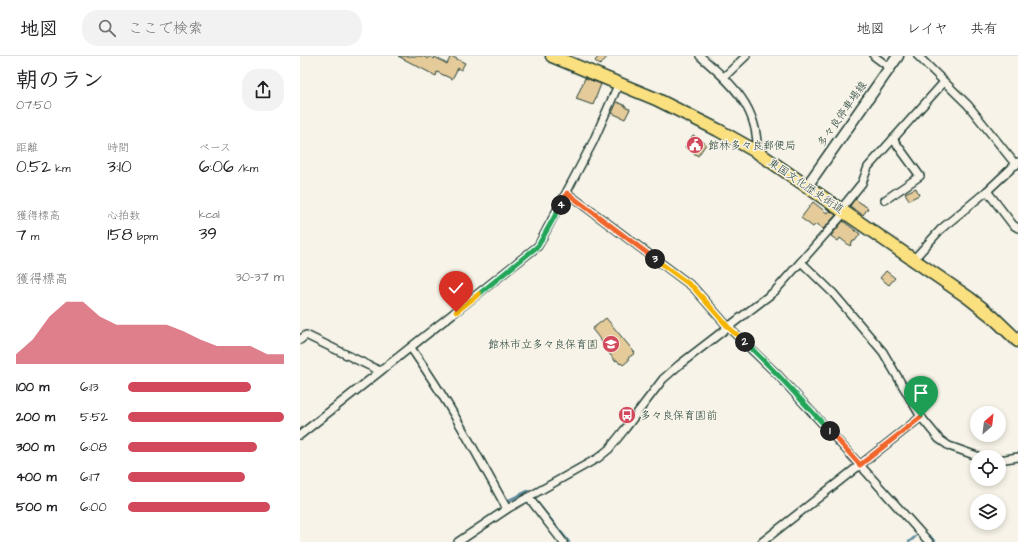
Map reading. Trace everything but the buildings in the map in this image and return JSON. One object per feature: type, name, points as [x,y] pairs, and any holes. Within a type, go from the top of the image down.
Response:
[{"type":"highway","name":"東国文化歴史街道","points":[[552,56],[619,83],[684,112],[757,152],[914,259],[978,305],[1018,341]]},
{"type":"main road","name":"多々良停車場線","points":[[807,186],[898,56]]},
{"type":"street","points":[[700,56],[724,77],[741,97],[754,119],[757,152]]},
{"type":"street","points":[[724,77],[746,56]]},
{"type":"street","points":[[874,56],[890,68]]},
{"type":"street","points":[[914,259],[941,229],[987,191],[1017,163],[968,105],[918,56]]},
{"type":"street","points":[[458,542],[507,510],[598,458],[609,449],[663,379],[679,365],[776,291],[843,211],[862,183],[868,167],[944,82]]},
{"type":"street","points":[[300,435],[538,246],[593,142],[619,83]]},
{"type":"street","points":[[886,200],[920,176],[893,139]]},
{"type":"street","points":[[987,191],[1013,225],[1018,228]]},
{"type":"street","points":[[567,193],[693,287],[729,328],[778,375],[929,542]]},
{"type":"street","points":[[801,262],[833,293],[883,352],[921,417],[939,440],[949,446],[970,453]]},
{"type":"street","points":[[300,340],[306,335],[380,371]]},
{"type":"street","points":[[411,348],[432,378],[507,510]]},
{"type":"street","points":[[762,542],[921,417]]},
{"type":"street","points":[[1006,459],[1018,458]]},
{"type":"street","points":[[529,498],[563,542]]},
{"type":"waterway","points":[[507,501],[528,491]]},
{"type":"waterway","points":[[536,501],[569,542]]},
{"type":"waterway","points":[[930,536],[935,542]]},
{"type":"waterway","points":[[909,542],[915,537]]},
{"type":"place","name":"館林多々良郵便局","points":[[695,145]]},
{"type":"place","name":"館林市立多々良保育園","points":[[611,344]]},
{"type":"place","name":"多々良保育園前","points":[[627,415]]},
{"type":"route","points":[[456,312],[538,246],[567,193],[693,287],[729,328],[778,375],[860,465],[921,417]]}]
